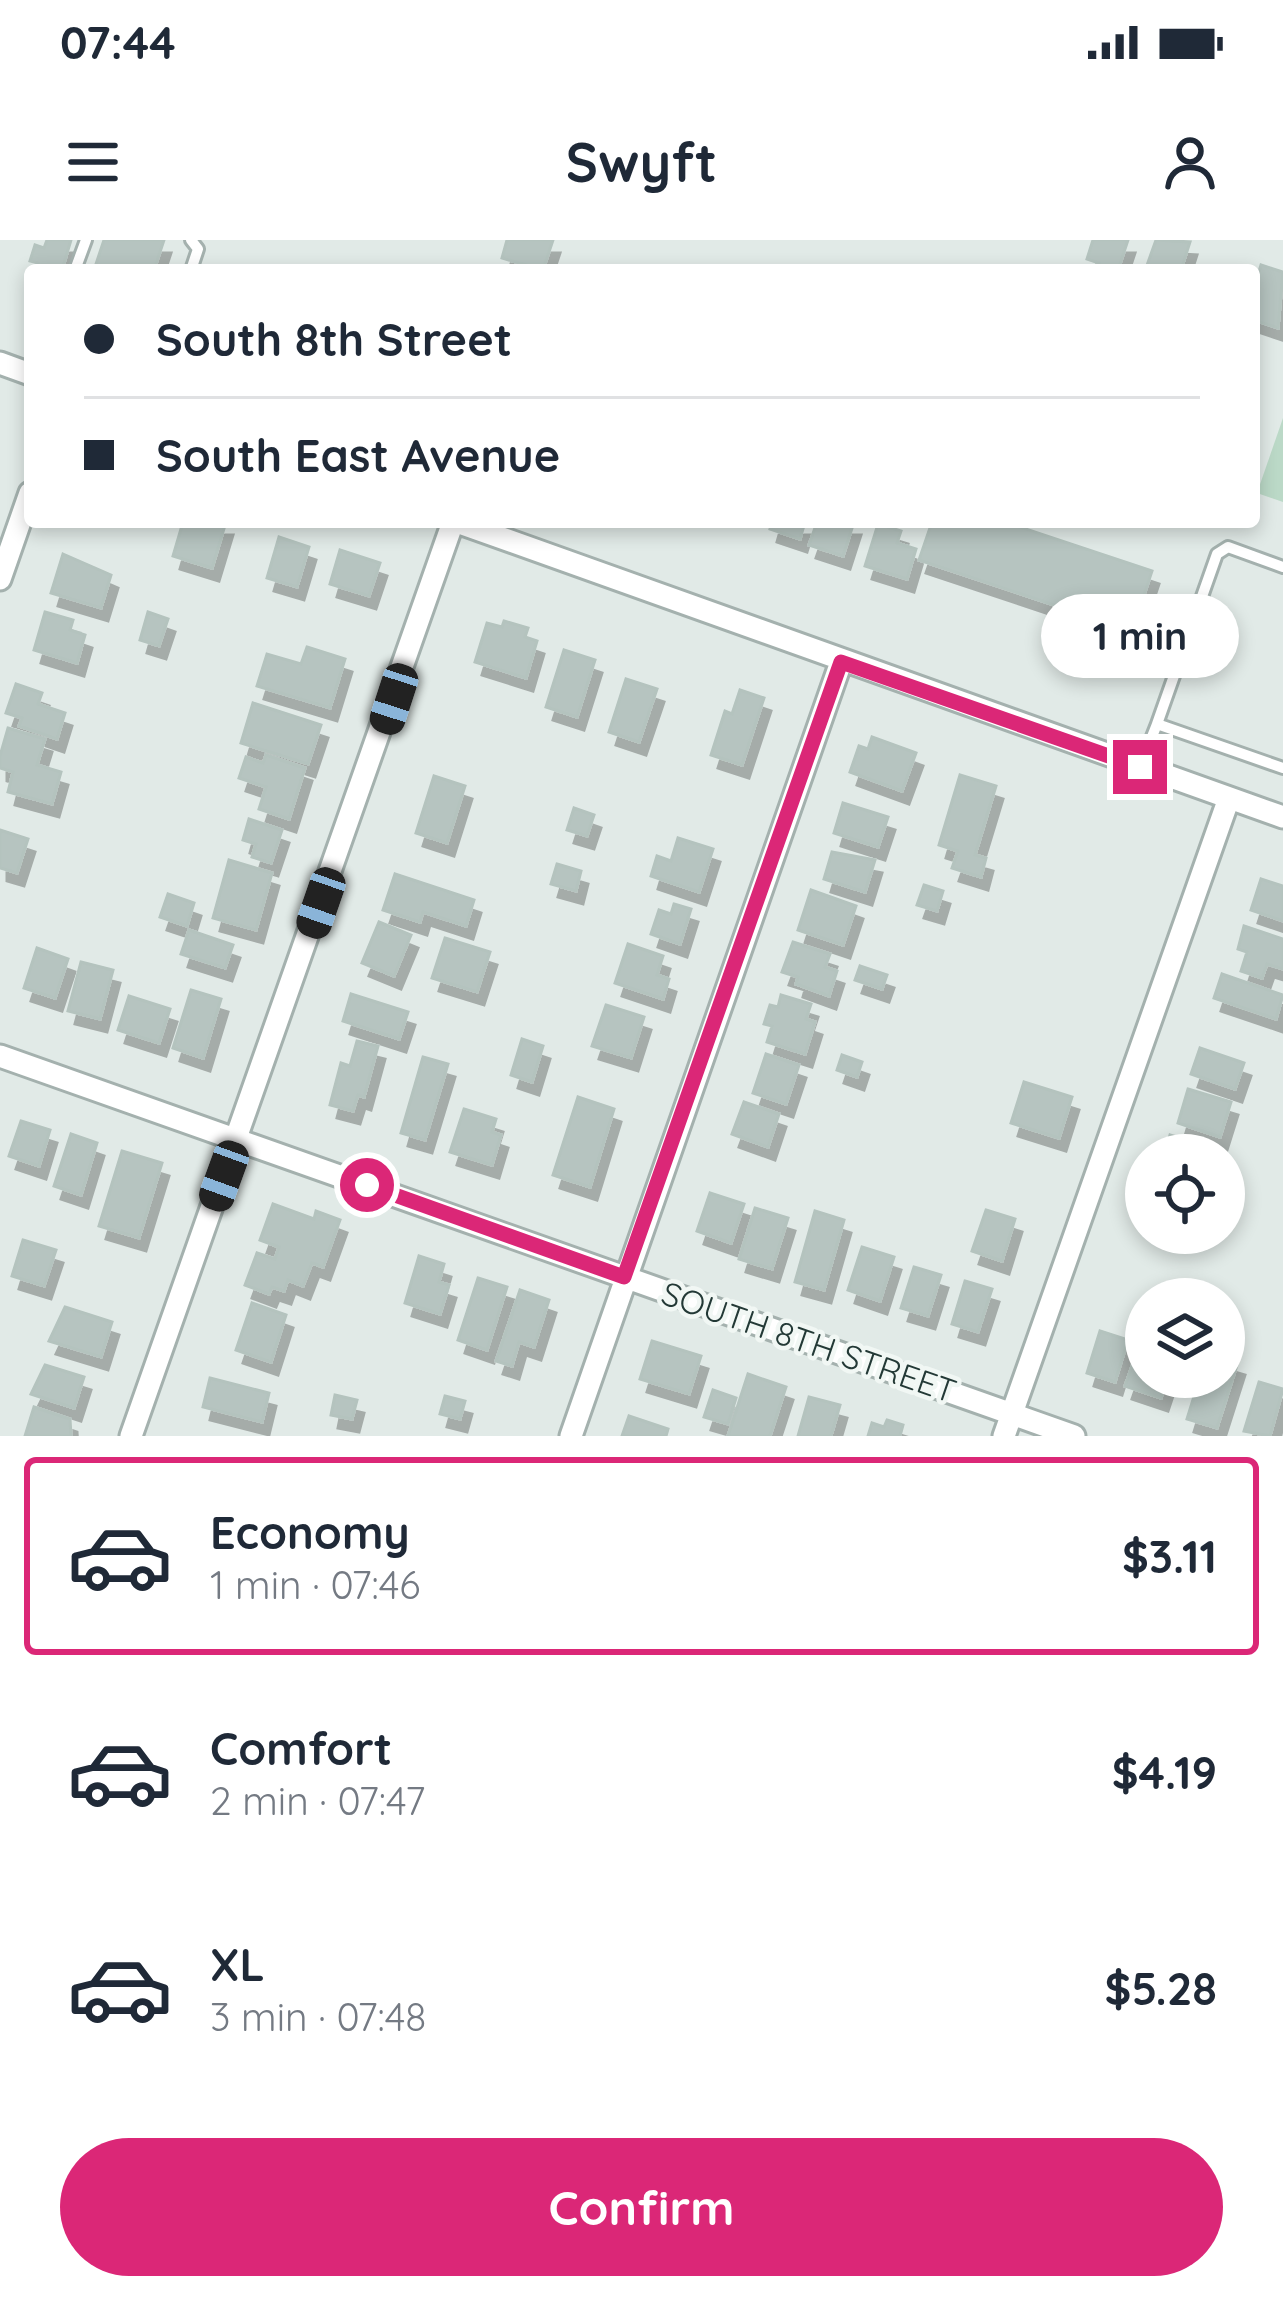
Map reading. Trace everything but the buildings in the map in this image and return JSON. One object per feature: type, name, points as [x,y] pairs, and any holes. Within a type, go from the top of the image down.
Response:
[{"type":"street","points":[[0,579],[24,510]]},
{"type":"street","points":[[131,1436],[453,528]]},
{"type":"street","points":[[472,528],[1229,799],[1281,809]]},
{"type":"street","points":[[571,1436],[841,662]]},
{"type":"street","points":[[1004,1436],[1229,799]]},
{"type":"street","name":"SOUTH 8TH STREET","points":[[0,1056],[1074,1436]]},
{"type":"lane","points":[[1140,767],[1217,554],[1228,548],[1283,567]]},
{"type":"lane","points":[[1157,724],[1283,768]]},
{"type":"green space","points":[[1283,418],[1283,502],[1260,494]]},
{"type":"route","points":[[367,1185],[624,1277],[841,662],[1140,767]]}]
